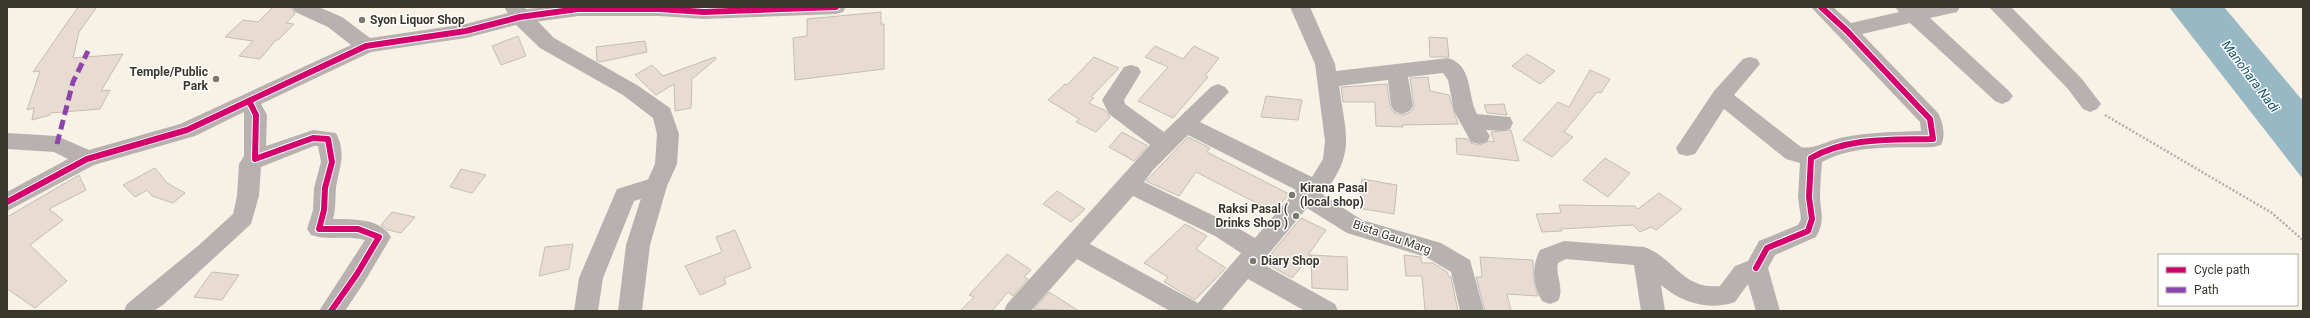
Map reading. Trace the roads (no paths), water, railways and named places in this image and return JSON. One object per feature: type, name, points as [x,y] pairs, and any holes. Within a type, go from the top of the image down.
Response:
[{"type":"main road","points":[[517,12],[547,43],[630,90],[662,114],[668,134],[666,164],[656,186],[638,245],[630,311]]},
{"type":"street","points":[[302,7],[335,22],[366,46]]},
{"type":"street","points":[[7,202],[86,159],[187,130],[366,46],[392,40],[466,31],[517,12],[578,9],[659,8],[704,12],[836,7]]},
{"type":"street","points":[[1206,311],[1329,171],[1335,150],[1325,64],[1300,7]]},
{"type":"street","points":[[1721,96],[1753,119],[1794,153],[1811,158],[1821,152],[1853,144],[1934,139],[1930,119],[1847,31],[1821,7]]},
{"type":"street","points":[[1847,31],[1910,11],[1950,7]]},
{"type":"street","points":[[1999,7],[2075,84],[2090,104]]},
{"type":"street","points":[[1910,11],[2002,96]]},
{"type":"street","points":[[1688,148],[1721,96],[1750,64]]},
{"type":"street","points":[[1326,80],[1448,65],[1458,79],[1465,111],[1475,128],[1502,123]]},
{"type":"street","points":[[1131,72],[1113,100],[1115,105],[1118,110],[1164,144]]},
{"type":"street","points":[[1397,72],[1402,106]]},
{"type":"street","points":[[1016,311],[1073,246],[1130,185],[1145,164],[1218,92]]},
{"type":"street","points":[[249,101],[256,115],[255,159]]},
{"type":"street","name":"Bista Gau Marg","points":[[1185,124],[1310,192],[1355,227],[1433,250],[1462,267],[1472,311]]},
{"type":"street","points":[[136,311],[201,258],[243,218],[248,196],[250,164],[255,159],[313,138],[328,139],[332,162],[325,188],[324,210],[318,229],[347,228],[373,232],[379,237],[357,274],[331,311]]},
{"type":"street","points":[[7,141],[57,144],[86,159]]},
{"type":"street","points":[[1550,294],[1545,269],[1548,258],[1564,250],[1644,256],[1685,290],[1710,298],[1727,295],[1743,273],[1756,268],[1767,248],[1808,231],[1812,219],[1808,197],[1811,158]]},
{"type":"street","points":[[1130,185],[1223,230],[1251,258],[1326,311]]},
{"type":"street","points":[[586,311],[591,278],[625,194],[656,186]]},
{"type":"street","points":[[1073,246],[1191,311]]},
{"type":"street","points":[[1644,256],[1653,311]]},
{"type":"street","points":[[1756,268],[1768,311]]},
{"type":"water","name":"Manohara Nadi","points":[[2169,7],[2224,7],[2303,101],[2303,179]]},
{"type":"place","name":"Syon Liquor Shop","points":[[362,20]]},
{"type":"place","name":"Temple/Public Park","points":[[216,79]]},
{"type":"place","name":"Kirana Pasal (local shop)","points":[[1292,195]]},
{"type":"place","name":"Raksi Pasal ( Drinks Shop )","points":[[1296,216]]},
{"type":"place","name":"Diary Shop","points":[[1253,261]]}]
